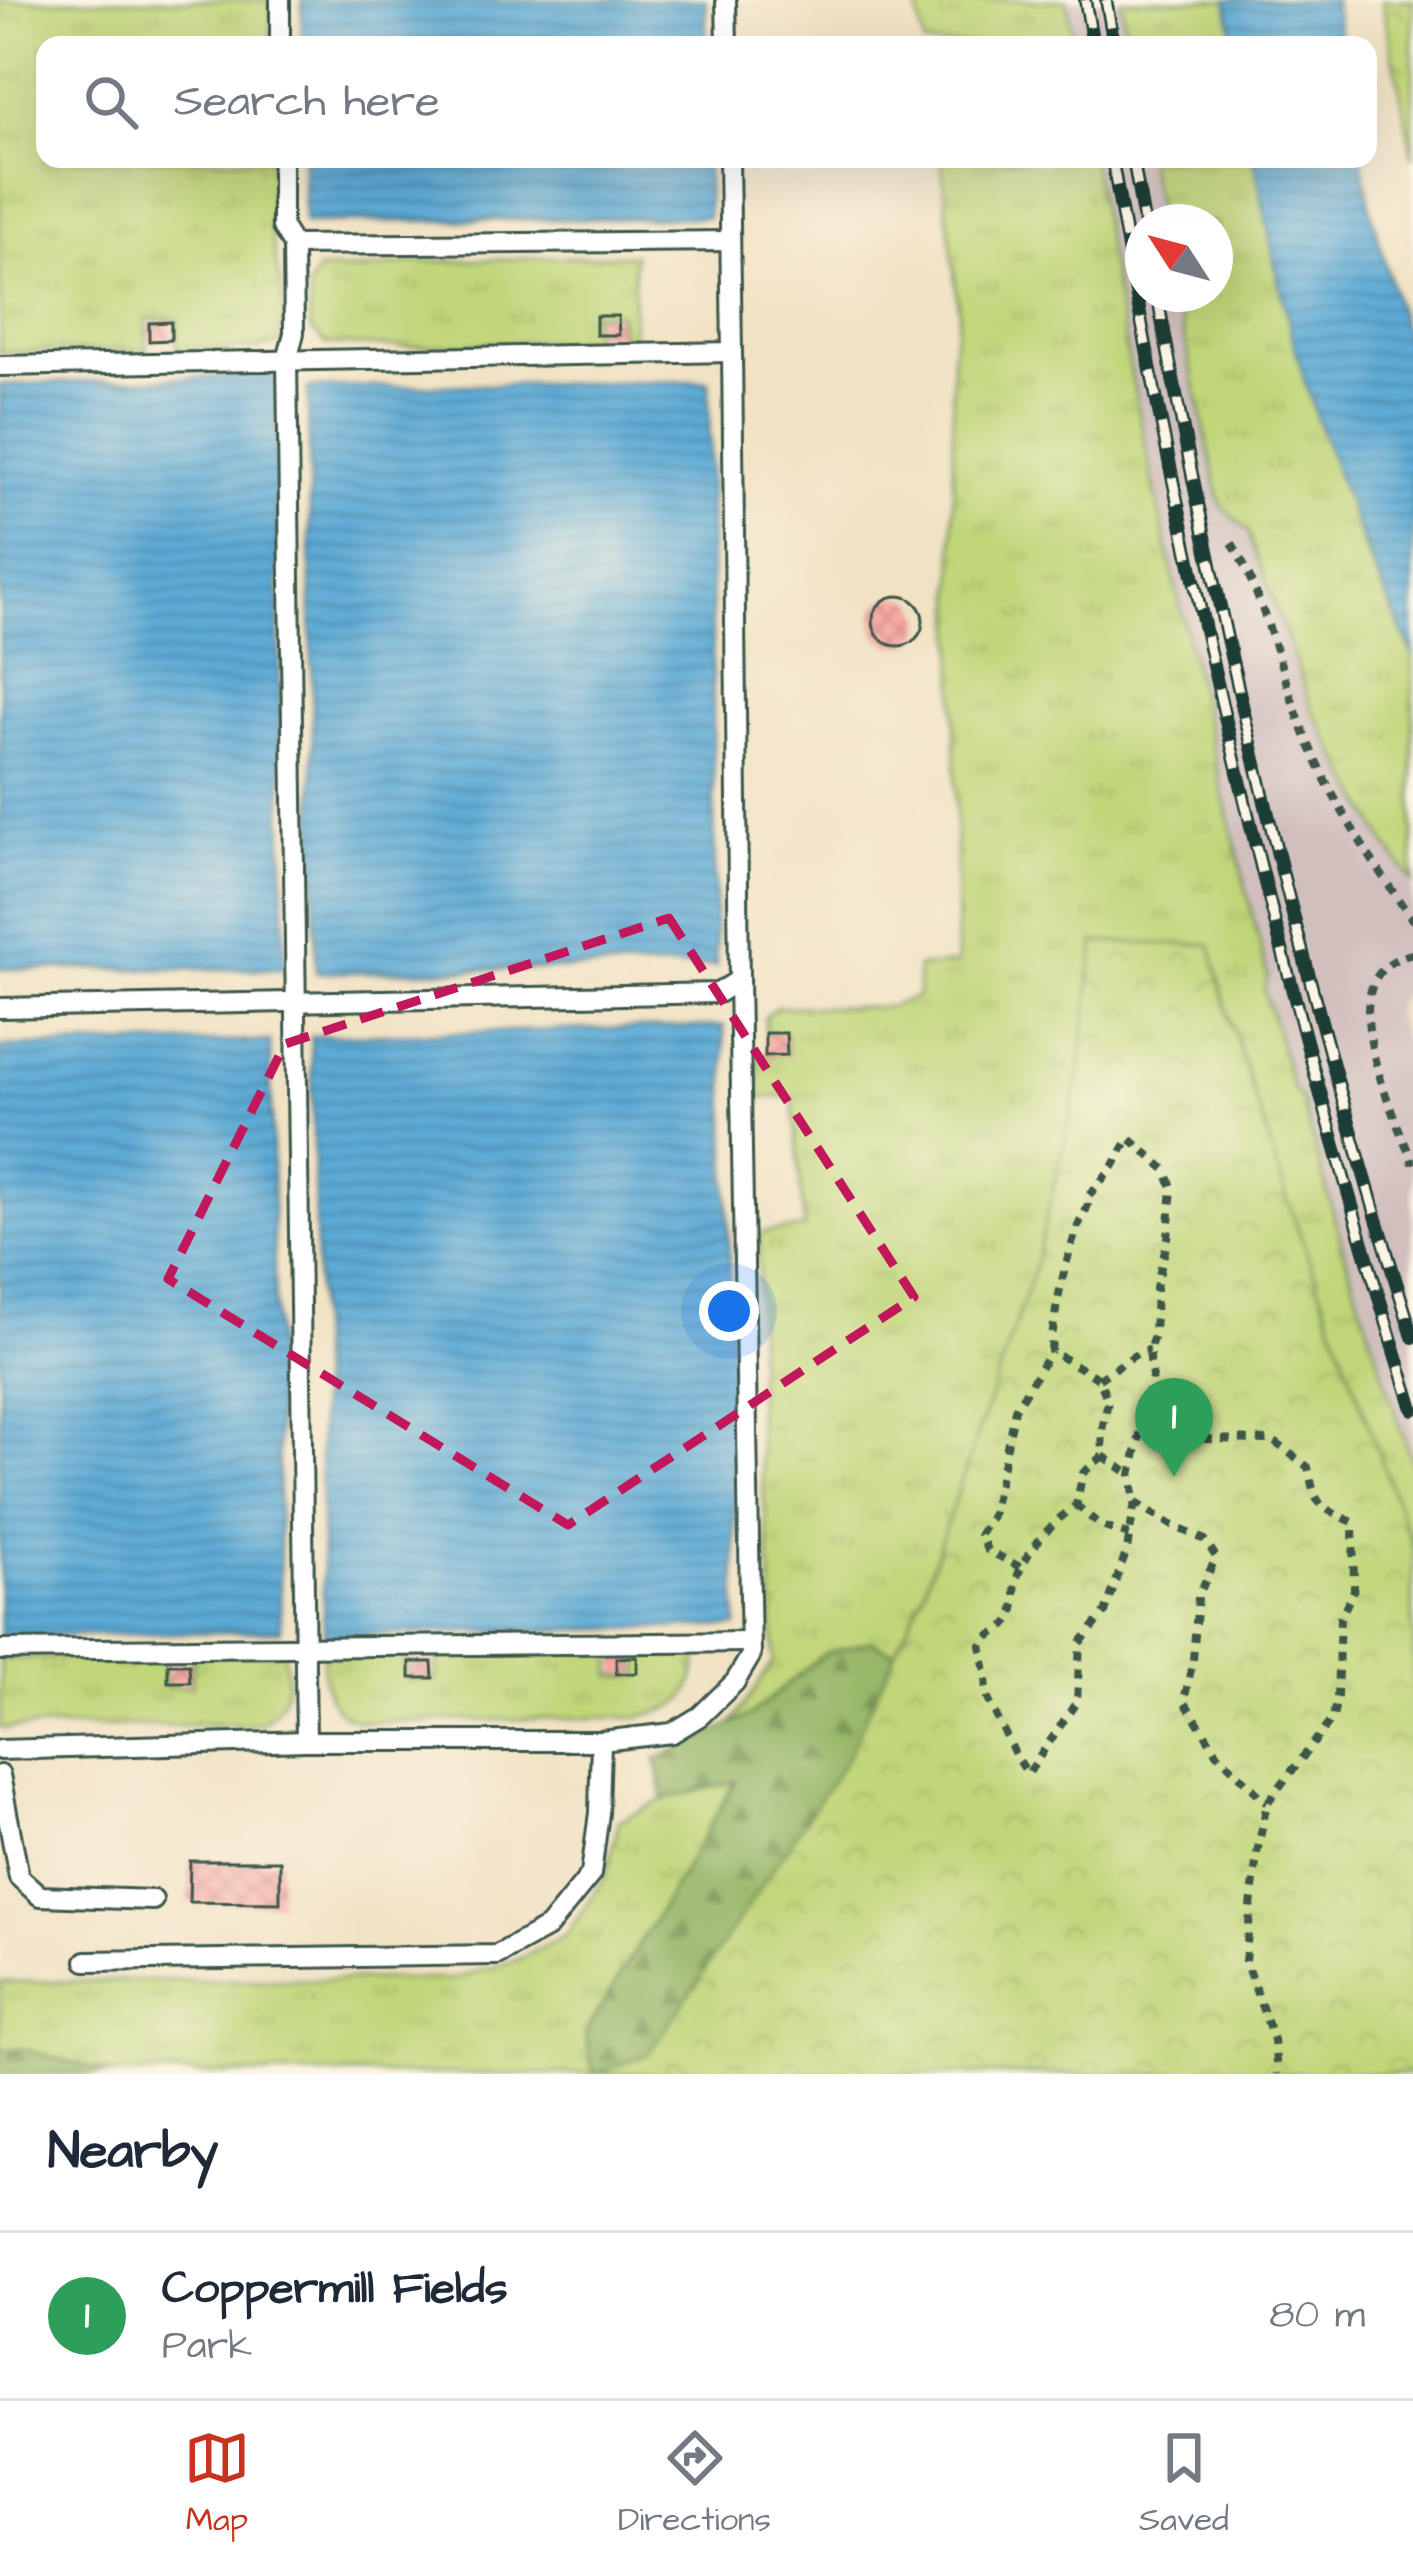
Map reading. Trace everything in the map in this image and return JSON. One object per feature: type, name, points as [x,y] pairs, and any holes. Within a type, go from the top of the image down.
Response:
[{"type":"lane","points":[[280,0],[280,36]]},
{"type":"lane","points":[[726,0],[727,36]]},
{"type":"lane","points":[[282,168],[283,227],[293,245],[294,332],[287,361],[306,1741]]},
{"type":"lane","points":[[0,1750],[306,1741],[602,1741],[672,1732],[700,1716],[735,1682],[751,1655],[729,168]]},
{"type":"lane","points":[[293,245],[730,241]]},
{"type":"lane","points":[[0,366],[732,352]]},
{"type":"lane","points":[[0,1008],[718,993],[739,980]]},
{"type":"lane","points":[[0,1650],[750,1642]]},
{"type":"lane","points":[[86,1961],[496,1955],[548,1927],[592,1874],[602,1741]]},
{"type":"lane","points":[[0,1774],[19,1876],[40,1896],[153,1900]]},
{"type":"path","points":[[1232,543],[1251,576],[1311,751],[1357,840],[1413,921]]},
{"type":"path","points":[[1413,954],[1387,963],[1374,984],[1367,1012],[1370,1046],[1413,1164]]},
{"type":"path","points":[[1020,1567],[987,1550],[980,1534],[992,1516],[1015,1409],[1052,1351],[1054,1319],[1077,1226],[1089,1210],[1089,1196],[1114,1167],[1129,1138],[1165,1169],[1172,1187],[1168,1238],[1156,1288],[1151,1377],[1131,1474],[1135,1502],[1105,1613],[1080,1643],[1077,1701],[1028,1774],[987,1697],[981,1645],[1014,1616],[1020,1567],[1061,1515],[1076,1505],[1083,1473],[1103,1456]]},
{"type":"path","points":[[1099,1379],[1150,1350]]},
{"type":"path","points":[[1052,1351],[1099,1379],[1108,1401],[1103,1456]]},
{"type":"path","points":[[1144,1416],[1201,1439],[1272,1440],[1308,1467],[1314,1495],[1323,1509],[1353,1522],[1354,1590],[1340,1618],[1334,1718],[1267,1803],[1257,1853],[1245,1961],[1274,2040],[1277,2074]]},
{"type":"path","points":[[1103,1456],[1131,1474]]},
{"type":"path","points":[[1135,1502],[1205,1540],[1216,1557],[1198,1597],[1184,1701],[1218,1754],[1267,1803]]},
{"type":"path","points":[[1076,1505],[1101,1526],[1129,1535]]},
{"type":"highlighted area","points":[[669,918],[914,1297],[568,1525],[168,1279],[285,1044]]},
{"type":"shaded area","points":[[1067,0],[1121,0],[1127,36],[1073,36]]},
{"type":"shaded area","points":[[1094,168],[1149,168],[1156,204],[1125,204],[1125,312],[1179,312],[1220,505],[1248,530],[1312,709],[1389,849],[1413,882],[1413,991],[1398,1000],[1395,1015],[1413,1063],[1413,1467],[1264,989],[1268,977],[1154,490]]},
{"type":"green space","points":[[0,0],[271,0],[271,36],[36,36],[36,168],[272,168],[272,238],[284,306],[277,345],[177,350],[177,320],[146,319],[146,350],[0,352]]},
{"type":"green space","points":[[916,0],[1067,0],[1073,36],[922,36]]},
{"type":"green space","points":[[1121,0],[1227,0],[1233,36],[1127,36]]},
{"type":"green space","points":[[1382,0],[1413,0],[1413,158]]},
{"type":"green space","points":[[942,168],[1094,168],[1172,570],[1268,977],[1264,989],[1413,1467],[1413,1956],[921,1664],[870,1641],[825,1653],[751,1715],[732,1724],[773,1662],[773,1603],[757,1416],[759,1233],[804,1228],[793,1097],[759,1097],[758,1060],[787,1054],[786,1033],[765,1033],[765,1017],[776,1007],[888,1007],[918,997],[918,967],[957,964],[952,357],[959,314]],"holes":[[[1211,1010],[1229,1017],[1286,1195]]]},
{"type":"green space","points":[[1149,168],[1256,168],[1306,387],[1364,548],[1413,655],[1413,882],[1389,849],[1312,709],[1248,531],[1221,505],[1179,312],[1233,312],[1233,204],[1156,204]]},
{"type":"green space","points":[[634,255],[633,338],[621,338],[619,313],[592,314],[593,339],[403,347],[326,344],[310,328],[309,285],[318,270]]},
{"type":"green space","points":[[1095,942],[1211,945],[1286,1195],[1413,1549],[1413,2074],[596,2074],[649,2054],[846,1759],[922,1595],[1034,1270],[1079,1076]]},
{"type":"green space","points":[[870,1641],[895,1652],[1413,2074],[594,2074],[585,2033],[736,1781],[664,1799],[656,1759],[751,1715],[825,1653]]},
{"type":"green space","points":[[699,1651],[693,1681],[683,1699],[666,1710],[636,1717],[361,1722],[334,1705],[323,1668],[323,1656],[407,1654],[408,1680],[437,1679],[437,1654],[612,1652],[612,1676],[640,1676],[640,1652]]},
{"type":"green space","points":[[284,1653],[285,1693],[261,1724],[0,1728],[0,1659],[164,1655],[165,1687],[192,1686],[192,1655]]},
{"type":"green space","points":[[737,1779],[585,2033],[594,2074],[114,2074],[27,2050],[0,2050],[0,1982],[454,1979],[517,1960],[566,1935],[606,1875],[619,1821],[664,1799]]},
{"type":"green space","points":[[0,2050],[27,2050],[114,2074],[0,2074]]},
{"type":"water","points":[[302,0],[706,0],[706,36],[302,36]]},
{"type":"water","points":[[1227,0],[1334,0],[1340,36],[1233,36]]},
{"type":"water","points":[[303,168],[707,168],[708,217],[304,223]]},
{"type":"water","points":[[1256,168],[1364,168],[1413,366],[1413,655],[1331,458],[1285,305]]},
{"type":"water","points":[[275,374],[285,969],[0,969],[0,385]]},
{"type":"water","points":[[709,381],[716,966],[316,973],[308,388]]},
{"type":"water","points":[[724,1026],[737,1626],[324,1636],[311,1036]]},
{"type":"water","points":[[270,1041],[281,1631],[0,1637],[0,1047]]},
{"type":"building","points":[[596,316],[618,316],[619,335],[596,335]]},
{"type":"building","points":[[171,322],[171,340],[149,341],[149,323]]},
{"type":"building","points":[[898,596],[915,604],[923,621],[915,638],[898,646],[881,638],[873,621],[881,604]]},
{"type":"building","points":[[765,1033],[786,1033],[787,1055],[765,1056]]},
{"type":"building","points":[[637,1657],[637,1673],[616,1674],[616,1658]]},
{"type":"building","points":[[410,1662],[432,1662],[433,1678],[410,1678]]},
{"type":"building","points":[[168,1664],[189,1664],[190,1682],[168,1682]]},
{"type":"building","points":[[190,1861],[280,1861],[280,1903],[189,1902]]},
{"type":"railway","points":[[1085,0],[1091,36]]},
{"type":"railway","points":[[1106,0],[1112,36]]},
{"type":"railway","points":[[1114,168],[1172,475],[1242,789],[1322,1100],[1413,1409]]},
{"type":"railway","points":[[1135,168],[1141,204]]},
{"type":"railway","points":[[1160,312],[1209,558],[1269,820],[1337,1080],[1413,1337]]},
{"type":"place","name":"Coppermill Fields","points":[[1174,1477]]}]
